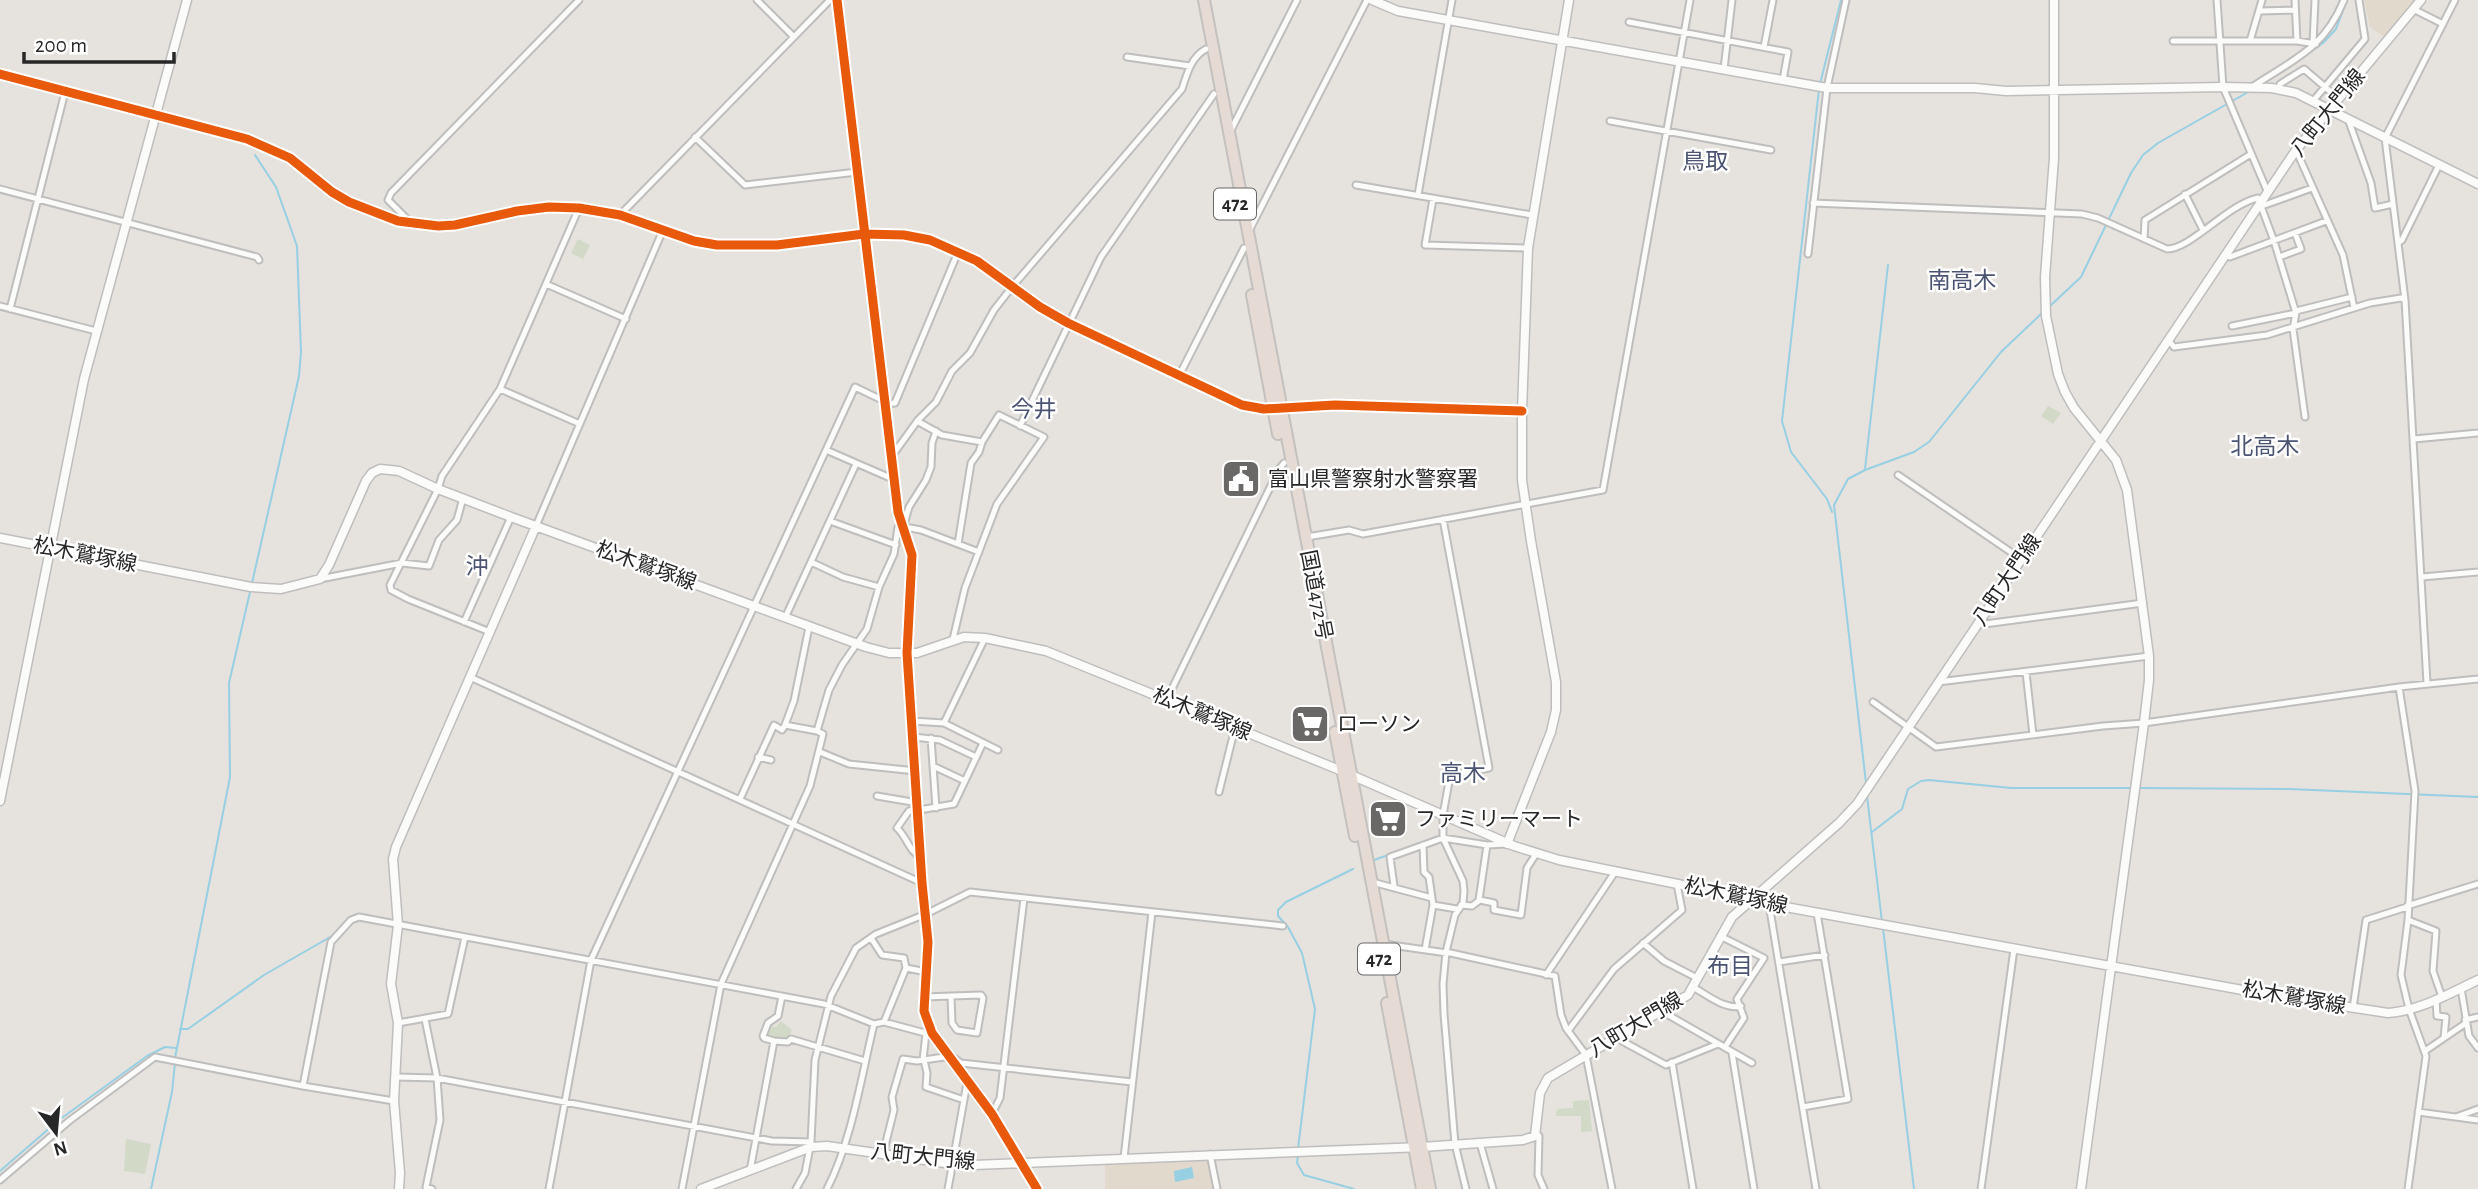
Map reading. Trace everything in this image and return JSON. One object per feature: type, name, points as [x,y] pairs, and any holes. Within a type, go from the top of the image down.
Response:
[{"type":"highway","name":"国道472号","points":[[1197,0],[1244,248],[1305,537],[1346,773],[1371,882],[1418,1147],[1422,1189]]},
{"type":"highway","name":"国道472号","points":[[1203,0],[1247,234],[1284,463],[1418,1147],[1430,1189]]},
{"type":"street","points":[[0,797],[84,379],[187,0]]},
{"type":"street","points":[[411,224],[388,201],[391,193],[579,0]]},
{"type":"street","points":[[757,0],[794,37]]},
{"type":"street","points":[[620,215],[830,0]]},
{"type":"street","points":[[837,0],[898,512],[911,549],[907,653],[928,942],[924,1011],[929,1033],[923,1060],[927,1073],[926,1087],[964,1100]]},
{"type":"street","points":[[1229,135],[1297,0]]},
{"type":"street","points":[[1247,234],[1367,0]]},
{"type":"street","points":[[1372,0],[1398,11],[1827,88],[1975,88],[2006,91],[2223,87],[2279,89],[2313,101],[2478,184]]},
{"type":"street","points":[[1418,195],[1452,0]]},
{"type":"street","points":[[1394,886],[1390,857],[1443,838],[1487,845],[1507,844],[1551,732],[1556,710],[1556,682],[1525,504],[1521,452],[1528,248],[1569,0]]},
{"type":"street","points":[[1305,537],[1349,530],[1363,534],[1603,490],[1690,0]]},
{"type":"street","points":[[1724,69],[1732,0]]},
{"type":"street","points":[[1765,47],[1773,0]]},
{"type":"street","points":[[1808,254],[1827,88],[1846,0]]},
{"type":"street","points":[[2054,0],[2055,89],[2051,214],[2045,288],[2052,346],[2065,392],[2074,408],[2116,460],[2126,491],[2149,656],[2144,723],[2081,1189]]},
{"type":"street","points":[[2217,0],[2223,87],[2268,193]]},
{"type":"street","points":[[2250,41],[2262,0]]},
{"type":"street","points":[[2295,0],[2297,41]]},
{"type":"street","points":[[2314,43],[2315,0]]},
{"type":"street","points":[[2250,88],[2314,43],[2332,26],[2344,0]]},
{"type":"street","points":[[2313,101],[2365,39],[2359,0]]},
{"type":"street","name":"八町大門線","points":[[701,1189],[811,1144],[952,1164],[1418,1147],[1523,1140],[1537,1134],[1542,1086],[1557,1071],[1663,1012],[1688,995],[1732,917],[1857,804],[2296,150],[2421,0]]},
{"type":"street","points":[[2427,684],[2405,300],[2385,138],[2455,0]]},
{"type":"street","points":[[2413,9],[2443,24]]},
{"type":"street","points":[[2260,11],[2295,10]]},
{"type":"street","points":[[1629,22],[1788,52],[1783,80]]},
{"type":"street","points":[[2315,22],[2332,26]]},
{"type":"street","points":[[2173,41],[2314,43]]},
{"type":"street","points":[[892,456],[936,402],[952,371],[970,353],[994,310],[1182,89],[1190,66],[1201,51],[1206,49]]},
{"type":"street","points":[[1127,57],[1190,66]]},
{"type":"street","points":[[2279,89],[2280,84],[2304,69],[2338,98]]},
{"type":"street","points":[[0,74],[247,139],[279,152],[349,202],[390,219],[411,224],[455,225],[549,207],[579,208],[620,215],[694,241],[743,246],[777,245],[864,234],[904,235],[930,240],[976,261],[1040,307],[1068,323],[1242,405],[1277,408],[1335,405],[1522,411]]},
{"type":"street","points":[[10,309],[65,92]]},
{"type":"street","points":[[1020,426],[1101,257],[1214,94]]},
{"type":"street","points":[[2347,119],[2371,183],[2375,208],[2393,204]]},
{"type":"street","points":[[1609,121],[1771,150]]},
{"type":"street","points":[[695,137],[745,185],[857,173]]},
{"type":"street","points":[[2296,150],[2343,256],[2354,308]]},
{"type":"street","points":[[2144,239],[2145,220],[2251,154]]},
{"type":"street","points":[[2398,243],[2402,240],[2439,165]]},
{"type":"street","points":[[1356,185],[1532,215]]},
{"type":"street","points":[[2262,204],[2312,188]]},
{"type":"street","points":[[0,189],[257,257],[259,260]]},
{"type":"street","points":[[2185,194],[2203,230]]},
{"type":"street","points":[[1813,203],[2082,214],[2160,247],[2173,249],[2250,200],[2258,198],[2296,312],[2293,329],[2305,417]]},
{"type":"street","points":[[1433,199],[1425,245],[1528,248]]},
{"type":"street","points":[[490,632],[391,590],[391,582],[442,476],[500,389],[579,208]]},
{"type":"street","points":[[2226,255],[2230,257],[2326,221]]},
{"type":"street","points":[[399,1189],[394,1101],[398,1023],[391,985],[398,925],[393,859],[396,847],[663,230]]},
{"type":"street","points":[[2279,257],[2301,249],[2295,233]]},
{"type":"street","points":[[1179,376],[1244,248]]},
{"type":"street","points":[[549,1189],[591,960],[855,387],[884,402],[895,403],[958,252]]},
{"type":"street","points":[[545,284],[626,319]]},
{"type":"street","points":[[2232,327],[2352,297]]},
{"type":"street","points":[[2169,341],[2174,347],[2266,335],[2293,329],[2370,303],[2401,298],[2405,300]]},
{"type":"street","points":[[0,306],[96,331]]},
{"type":"street","points":[[500,389],[580,424]]},
{"type":"street","points":[[953,639],[965,588],[997,505],[1044,437],[999,415],[971,463],[958,544]]},
{"type":"street","points":[[918,421],[942,435],[982,442]]},
{"type":"street","points":[[904,526],[909,507],[926,480],[936,431]]},
{"type":"street","points":[[2414,439],[2478,433]]},
{"type":"street","points":[[826,450],[895,480]]},
{"type":"street","points":[[1167,699],[1284,463]]},
{"type":"street","points":[[785,618],[856,464]]},
{"type":"street","name":"松木鷲塚線","points":[[0,538],[261,589],[298,586],[320,579],[329,565],[362,488],[372,473],[380,469],[399,471],[511,517],[809,627],[889,653],[925,652],[964,636],[1046,651],[1346,773],[1507,844],[1536,853],[1615,872],[1862,922],[2388,1013],[2439,999],[2478,980]]},
{"type":"street","points":[[1898,475],[2021,559]]},
{"type":"street","points":[[320,579],[402,563],[429,566],[439,540],[457,520],[463,498]]},
{"type":"street","points":[[464,622],[511,517]]},
{"type":"street","points":[[1443,519],[1489,768],[1450,776],[1443,815],[1443,838],[1463,881],[1464,891],[1446,953],[1443,984],[1455,1144],[1466,1189]]},
{"type":"street","points":[[830,521],[896,545]]},
{"type":"street","points":[[817,731],[829,690],[867,629],[879,587],[894,554],[898,527],[911,527],[979,552]]},
{"type":"street","points":[[811,562],[844,577],[879,587]]},
{"type":"street","points":[[2422,577],[2478,572]]},
{"type":"street","points":[[1978,625],[2143,603]]},
{"type":"street","points":[[740,799],[774,725],[782,730],[785,725],[794,701],[809,627]]},
{"type":"street","points":[[944,723],[985,638]]},
{"type":"street","points":[[1938,682],[2149,656]]},
{"type":"street","points":[[2026,672],[2034,734]]},
{"type":"street","points":[[470,677],[922,883]]},
{"type":"street","points":[[1873,702],[1936,747],[2478,679]]},
{"type":"street","points":[[2399,687],[2414,791],[2401,975],[2426,1062],[2408,1189]]},
{"type":"street","points":[[912,721],[944,723],[998,750]]},
{"type":"street","points":[[682,1189],[721,984],[810,786],[820,752],[823,733],[785,725]]},
{"type":"street","points":[[1219,792],[1235,728]]},
{"type":"street","points":[[914,737],[940,740],[976,757]]},
{"type":"street","points":[[931,738],[936,808]]},
{"type":"street","points":[[877,796],[918,807],[936,808],[954,804],[984,743]]},
{"type":"street","points":[[820,752],[849,764],[916,771]]},
{"type":"street","points":[[758,757],[771,760]]},
{"type":"street","points":[[933,766],[965,781]]},
{"type":"street","points":[[918,807],[909,811],[897,828],[912,851],[921,857]]},
{"type":"street","points":[[1423,845],[1424,872],[1429,877],[1433,905],[1425,950]]},
{"type":"street","points":[[1433,905],[1459,907],[1472,905],[1479,900],[1487,845]]},
{"type":"street","points":[[1479,900],[1494,903],[1494,910],[1521,915],[1527,868],[1536,853]]},
{"type":"street","points":[[1546,975],[1615,872]]},
{"type":"street","points":[[1371,882],[1432,898]]},
{"type":"street","points":[[1568,1031],[1614,969],[1682,910],[1677,884]]},
{"type":"street","points":[[2353,1008],[2366,920],[2477,886]]},
{"type":"street","points":[[796,1189],[805,1172],[811,1144],[814,1068],[828,1006],[856,948],[871,938],[970,891],[1283,926]]},
{"type":"street","points":[[992,1114],[1000,1098],[1024,898]]},
{"type":"street","points":[[1769,904],[1815,1189]]},
{"type":"street","points":[[1124,1158],[1152,912]]},
{"type":"street","points":[[1803,1107],[1848,1099],[1817,913]]},
{"type":"street","points":[[303,1086],[331,942],[351,920],[359,917],[782,996],[828,1006],[874,1024],[884,1022],[929,1033],[951,1056],[992,1114],[1037,1189]]},
{"type":"street","points":[[2407,919],[2436,931],[2433,971],[2439,999],[2437,1016],[2445,1017],[2444,1038]]},
{"type":"street","points":[[1720,936],[1779,963],[1825,955]]},
{"type":"street","points":[[398,1023],[448,1014],[464,937]]},
{"type":"street","points":[[871,938],[882,956],[904,958],[906,968],[884,1022]]},
{"type":"street","points":[[1643,943],[1664,961],[1698,978]]},
{"type":"street","points":[[1382,944],[1446,953],[1555,976],[1561,1015],[1568,1031],[1586,1055],[1612,1189]]},
{"type":"street","points":[[1981,1189],[2014,949]]},
{"type":"street","points":[[1725,1047],[1744,1018],[1737,999],[1764,958]]},
{"type":"street","points":[[906,968],[927,972]]},
{"type":"street","points":[[1693,987],[1720,1003],[1737,1008],[1741,1006]]},
{"type":"street","points":[[2461,988],[2469,1037],[2478,1048]]},
{"type":"street","points":[[925,997],[951,996],[981,995],[983,998],[977,1033],[957,1030],[952,1023],[951,996]]},
{"type":"street","points":[[782,996],[778,1016],[768,1023],[764,1038],[788,1042],[791,1039],[864,1061]]},
{"type":"street","points":[[1663,1012],[1752,1063]]},
{"type":"street","points":[[2425,1051],[2466,1021],[2478,1017]]},
{"type":"street","points":[[425,1019],[437,1078],[440,1120],[426,1187],[432,1189]]},
{"type":"street","points":[[827,1189],[846,1148],[849,1125],[874,1024]]},
{"type":"street","points":[[1618,1036],[1622,1041],[1666,1065],[1718,1044]]},
{"type":"street","points":[[750,1171],[775,1041]]},
{"type":"street","points":[[1732,1053],[1754,1189]]},
{"type":"street","points":[[883,1154],[894,1110],[892,1097],[901,1060],[951,1056],[961,1063],[1132,1082]]},
{"type":"street","points":[[0,1180],[69,1121],[155,1057],[394,1101]]},
{"type":"street","points":[[1672,1062],[1693,1189]]},
{"type":"street","points":[[396,1077],[437,1078],[772,1142],[811,1144]]},
{"type":"street","points":[[948,1189],[968,1080]]},
{"type":"street","points":[[2456,1116],[2478,1109]]},
{"type":"street","points":[[2418,1112],[2478,1120]]},
{"type":"street","points":[[1537,1134],[1538,1175],[1544,1189]]},
{"type":"street","points":[[1480,1143],[1493,1189]]},
{"type":"street","points":[[1210,1154],[1217,1189]]},
{"type":"shaded area","points":[[2364,0],[2416,0],[2384,37],[2370,27]]},
{"type":"shaded area","points":[[1208,1160],[1214,1189],[1105,1189],[1105,1164]]},
{"type":"green space","points":[[578,239],[590,245],[583,259],[571,253]]},
{"type":"green space","points":[[2048,406],[2061,413],[2053,424],[2041,416]]},
{"type":"green space","points":[[781,1021],[792,1030],[787,1040],[765,1036],[769,1026],[776,1027]]},
{"type":"green space","points":[[1589,1100],[1592,1131],[1581,1132],[1581,1116],[1556,1116],[1557,1109],[1573,1108],[1573,1101]]},
{"type":"green space","points":[[126,1139],[151,1144],[145,1174],[124,1171]]},
{"type":"water","points":[[1192,1167],[1194,1178],[1175,1182],[1174,1171]]},
{"type":"waterway","points":[[1820,84],[1841,0]]},
{"type":"waterway","points":[[2261,85],[2323,43],[2336,29],[2347,0]]},
{"type":"waterway","points":[[1819,89],[1782,421],[1791,452],[1827,499],[1832,512]]},
{"type":"waterway","points":[[2049,307],[2081,277],[2131,173],[2143,155],[2158,143],[2250,91]]},
{"type":"waterway","points":[[252,583],[299,376],[301,352],[297,246],[276,187],[255,155]]},
{"type":"waterway","points":[[1865,469],[1888,265]]},
{"type":"waterway","points":[[1866,783],[1834,505],[1848,479],[1914,452],[1929,442],[2001,352],[2042,313]]},
{"type":"waterway","points":[[175,1058],[230,777],[229,683],[250,592]]},
{"type":"waterway","points":[[1872,832],[1902,809],[1908,789],[1921,781],[2011,788],[2131,788]]},
{"type":"waterway","points":[[2140,788],[2289,789],[2478,797]]},
{"type":"waterway","points":[[1867,796],[1882,922]]},
{"type":"waterway","points":[[1374,860],[1391,854]]},
{"type":"waterway","points":[[1298,1149],[1315,1009],[1302,953],[1288,927],[1278,916],[1278,910],[1286,902],[1353,869]]},
{"type":"waterway","points":[[1883,928],[1914,1189]]},
{"type":"waterway","points":[[180,1029],[188,1029],[264,975],[332,936]]},
{"type":"waterway","points":[[0,1171],[59,1120],[147,1056],[165,1047],[176,1048]]},
{"type":"waterway","points":[[151,1189],[172,1092],[175,1063]]},
{"type":"waterway","points":[[1298,1155],[1297,1163],[1304,1175],[1354,1189]]},
{"type":"cycle path","points":[[837,0],[898,512],[912,555],[907,653],[928,942],[924,1011],[932,1033],[992,1114],[1037,1189]]},
{"type":"cycle path","points":[[0,74],[247,139],[290,158],[332,192],[349,202],[398,221],[438,226],[455,225],[549,207],[579,208],[620,215],[694,241],[717,245],[777,245],[864,234],[904,235],[930,240],[977,261],[1040,307],[1068,323],[1242,405],[1264,409],[1335,405],[1522,411]]},
{"type":"place","name":"富山県警察射水警察署","points":[[1241,479]]},
{"type":"place","name":"ローソン","points":[[1310,724]]},
{"type":"place","name":"ファミリーマート","points":[[1388,819]]},
{"type":"district","name":"鳥取","points":[[1705,162]]},
{"type":"district","name":"南高木","points":[[1962,281]]},
{"type":"district","name":"今井","points":[[1034,410]]},
{"type":"district","name":"北高木","points":[[2265,447]]},
{"type":"district","name":"沖","points":[[477,567]]},
{"type":"district","name":"高木","points":[[1463,774]]},
{"type":"district","name":"布目","points":[[1730,967]]}]
